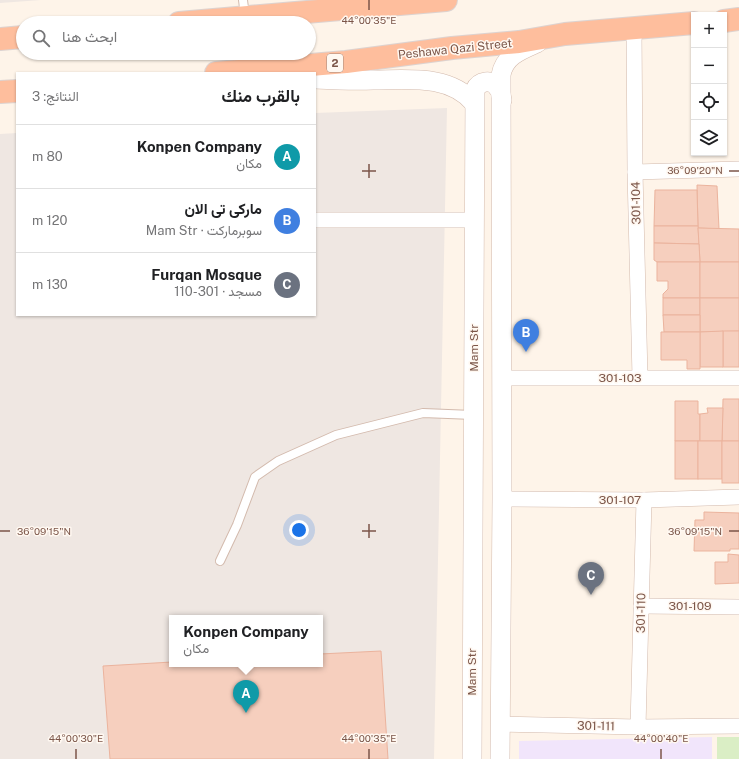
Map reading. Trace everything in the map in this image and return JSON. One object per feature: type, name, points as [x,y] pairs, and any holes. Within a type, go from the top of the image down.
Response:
[{"type":"highway","points":[[212,16],[244,9],[446,0]]},
{"type":"highway","points":[[727,21],[739,20]]},
{"type":"highway","name":"Peshawa Qazi Street","points":[[248,72],[346,62],[452,48],[519,42],[565,34],[691,23]]},
{"type":"highway","points":[[0,39],[16,38]]},
{"type":"highway","points":[[0,92],[16,91]]},
{"type":"street","name":"301-104","points":[[634,28],[635,172],[640,378]]},
{"type":"street","points":[[500,759],[502,499],[502,71],[514,53],[538,42],[565,34]]},
{"type":"street","points":[[316,79],[428,80],[446,84],[455,88],[463,93],[474,104]]},
{"type":"street","name":"Mam Str","points":[[472,759],[474,96],[476,87],[487,82],[492,83],[498,87],[501,94],[502,104]]},
{"type":"street","points":[[635,172],[739,169]]},
{"type":"street","points":[[316,220],[474,220]]},
{"type":"street","name":"301-103","points":[[502,378],[739,378]]},
{"type":"street","name":"301-107","points":[[502,499],[644,500],[739,497]]},
{"type":"street","name":"301-110","points":[[638,727],[644,500]]},
{"type":"street","name":"301-109","points":[[641,606],[739,606]]},
{"type":"street","name":"301-111","points":[[501,724],[638,727],[739,726]]},
{"type":"lane","points":[[220,561],[237,525],[255,477],[278,461],[336,435],[423,413],[473,415]]},
{"type":"shaded area","points":[[0,0],[41,0],[0,3]]},
{"type":"shaded area","points":[[447,108],[434,759],[0,759],[0,134],[16,133],[16,316],[316,316],[316,113]]},
{"type":"shaded area","points":[[712,737],[712,759],[519,759],[519,741]]},
{"type":"green space","points":[[717,737],[739,737],[739,759],[717,759]]},
{"type":"building","points":[[697,185],[717,186],[719,229],[698,228]]},
{"type":"building","points":[[655,190],[697,190],[698,226],[654,226]]},
{"type":"building","points":[[654,226],[698,226],[699,244],[654,243]]},
{"type":"building","points":[[698,228],[739,229],[739,262],[700,262]]},
{"type":"building","points":[[654,243],[699,244],[700,262],[657,262],[654,260]]},
{"type":"building","points":[[657,262],[700,262],[700,298],[663,298],[663,294],[668,289],[668,281],[657,281]]},
{"type":"building","points":[[700,262],[739,262],[739,298],[700,298]]},
{"type":"building","points":[[663,298],[700,298],[700,315],[663,315]]},
{"type":"building","points":[[700,298],[739,298],[739,331],[700,332]]},
{"type":"building","points":[[663,315],[700,315],[700,332],[664,332]]},
{"type":"building","points":[[723,331],[739,331],[739,367],[723,367]]},
{"type":"building","points":[[723,331],[723,367],[700,367],[700,332]]},
{"type":"building","points":[[661,332],[700,332],[700,369],[687,369],[687,360],[661,360]]},
{"type":"building","points":[[723,399],[739,399],[739,441],[722,441]]},
{"type":"building","points":[[675,401],[698,401],[698,414],[700,414],[700,441],[675,441]]},
{"type":"building","points":[[707,408],[723,408],[722,441],[700,441],[700,414],[708,413]]},
{"type":"building","points":[[675,441],[698,441],[698,479],[675,479]]},
{"type":"building","points":[[698,441],[722,441],[722,479],[698,479]]},
{"type":"building","points":[[722,441],[739,441],[739,483],[722,483]]},
{"type":"building","points":[[704,512],[739,513],[739,549],[730,549],[730,551],[694,551],[695,520],[704,520]]},
{"type":"building","points":[[728,554],[739,555],[739,583],[715,584],[715,562],[728,562]]},
{"type":"building","points":[[381,651],[388,759],[110,759],[103,666],[169,662],[169,667],[323,667],[323,654]]},
{"type":"place","name":"مارکی تی الان","points":[[526,352]]},
{"type":"place","name":"Furqan Mosque","points":[[591,595]]},
{"type":"place","name":"Konpen Company","points":[[246,713]]}]
